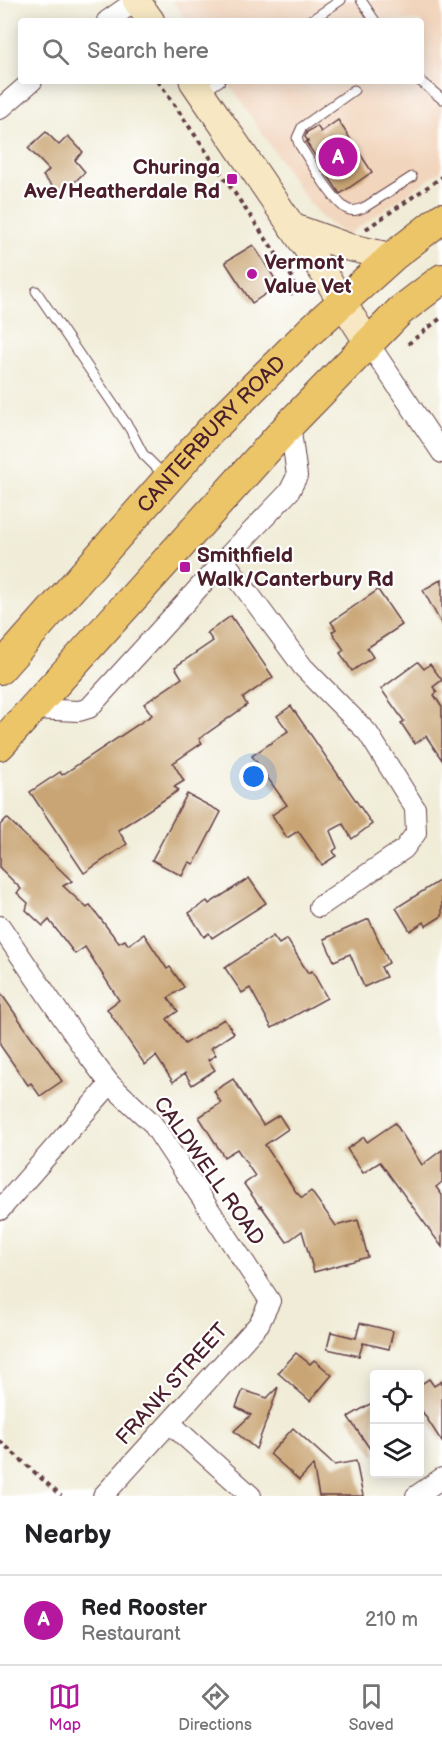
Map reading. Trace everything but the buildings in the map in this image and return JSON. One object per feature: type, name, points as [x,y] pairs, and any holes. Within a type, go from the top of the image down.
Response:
[{"type":"main road","points":[[136,0],[149,18]]},
{"type":"main road","points":[[204,85],[292,227],[369,344]]},
{"type":"main road","name":"CANTERBURY ROAD","points":[[0,669],[210,431],[310,331],[392,257],[442,218]]},
{"type":"main road","points":[[292,227],[348,247],[392,257]]},
{"type":"main road","points":[[0,746],[290,424],[400,311],[442,279]]},
{"type":"street","points":[[111,18],[136,0]]},
{"type":"street","points":[[0,109],[29,84]]},
{"type":"street","points":[[369,344],[442,453]]},
{"type":"street","points":[[33,709],[79,711],[89,708],[289,492],[297,476],[290,424]]},
{"type":"street","points":[[224,560],[303,667],[368,733],[415,807],[416,833],[404,849],[319,907]]},
{"type":"street","name":"CALDWELL ROAD","points":[[0,926],[110,1084],[152,1123],[270,1300]]},
{"type":"street","points":[[0,1210],[110,1084]]},
{"type":"street","name":"FRANK STREET","points":[[103,1496],[259,1324],[270,1300]]},
{"type":"street","points":[[170,1423],[251,1496]]},
{"type":"street","points":[[416,1496],[442,1478]]},
{"type":"lane","points":[[314,18],[341,0]]},
{"type":"lane","points":[[361,0],[373,18]]},
{"type":"lane","points":[[424,84],[442,99]]},
{"type":"lane","points":[[354,90],[302,127],[297,138],[299,144],[338,202],[351,211],[365,207],[412,177]]},
{"type":"lane","points":[[36,291],[130,429],[143,454],[168,479]]},
{"type":"path","points":[[160,84],[294,280],[290,296]]},
{"type":"path","points":[[360,233],[442,177]]},
{"type":"path","points":[[408,344],[442,317]]},
{"type":"path","points":[[0,1441],[61,1496]]},
{"type":"shaded area","points":[[172,0],[442,0],[442,170],[346,236],[321,217],[306,199],[229,84],[424,84],[424,18],[184,18]]},
{"type":"place","name":"Red Rooster","points":[[338,157]]},
{"type":"place","name":"Churinga Ave/Heatherdale Rd","points":[[232,179]]},
{"type":"place","name":"Vermont Value Vet","points":[[252,274]]},
{"type":"place","name":"Smithfield Walk/Canterbury Rd","points":[[185,567]]}]
